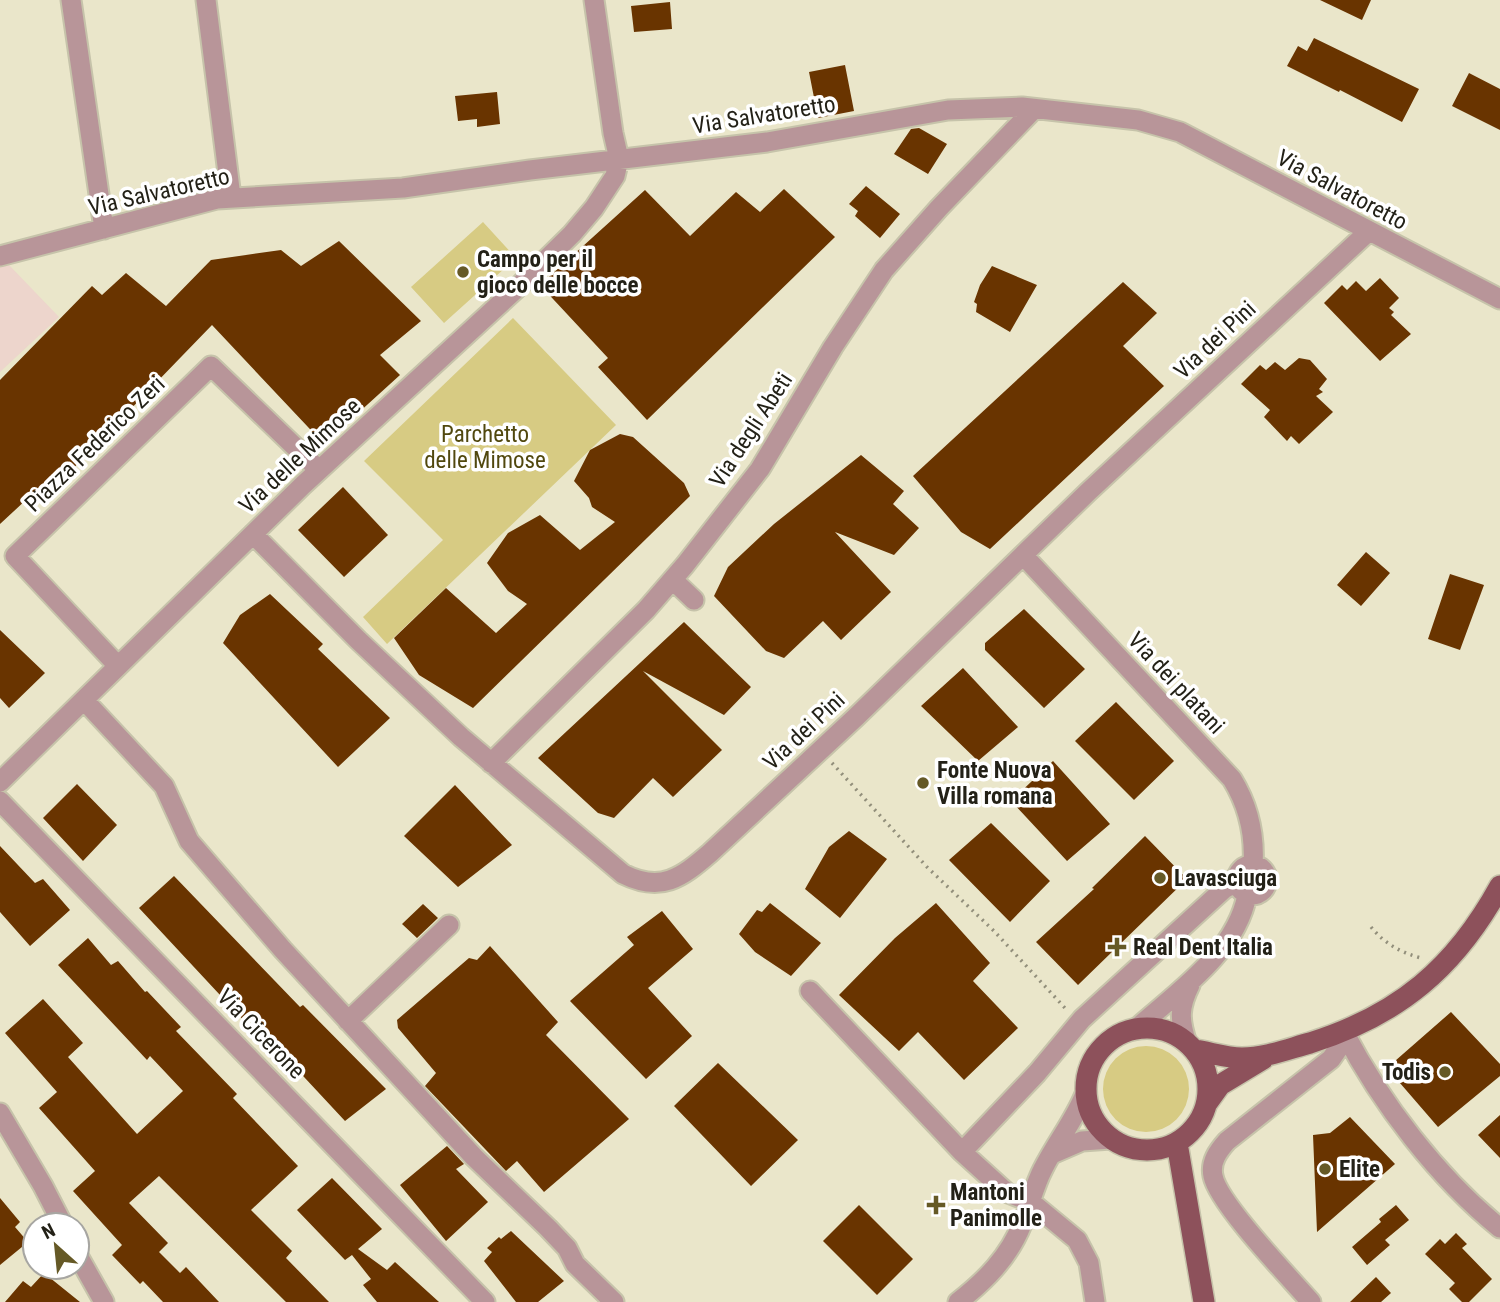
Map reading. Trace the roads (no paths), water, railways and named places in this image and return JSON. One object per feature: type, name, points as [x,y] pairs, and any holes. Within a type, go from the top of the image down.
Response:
[{"type":"main road","points":[[1271,1055],[1220,1085],[1188,1135],[1161,1149],[1126,1147],[1111,1139],[1098,1127],[1089,1111],[1085,1094],[1088,1072],[1098,1052],[1122,1033],[1154,1028],[1172,1033],[1191,1046],[1241,1058],[1271,1055],[1344,1032],[1373,1018],[1400,1002],[1437,971],[1474,930],[1500,886]]},
{"type":"main road","points":[[1191,1046],[1204,1066],[1208,1085],[1207,1104]]},
{"type":"main road","points":[[1177,1143],[1204,1302]]},
{"type":"street","points":[[71,0],[104,229]]},
{"type":"street","points":[[206,0],[231,197]]},
{"type":"street","points":[[594,0],[619,159]]},
{"type":"street","name":"Via Salvatoretto","points":[[0,256],[218,198],[388,190],[767,142],[948,110],[1034,108],[1138,120],[1171,128],[1500,299]]},
{"type":"street","name":"Via degli Abeti","points":[[491,763],[673,580],[760,469],[833,347],[884,270],[1034,108]]},
{"type":"street","name":"Via delle Mimose","points":[[0,782],[319,470],[572,234],[607,191],[615,176],[619,159]]},
{"type":"street","name":"Via dei Pini","points":[[253,534],[358,640],[491,763],[624,874],[643,883],[662,883],[691,869],[710,853],[1368,232]]},
{"type":"street","name":"Piazza Federico Zeri","points":[[118,666],[15,556],[211,366],[319,470]]},
{"type":"street","name":"Via dei platani","points":[[1023,555],[1232,779],[1245,804],[1252,832],[1253,865]]},
{"type":"street","points":[[673,580],[694,600]]},
{"type":"street","points":[[84,700],[164,786],[182,829],[199,854],[348,1021],[474,1157],[567,1248],[575,1264],[614,1302]]},
{"type":"street","name":"Via Cicerone","points":[[0,801],[485,1302]]},
{"type":"street","points":[[962,1152],[1037,1073],[1082,1019],[1224,889],[1242,889],[1257,895],[1267,885],[1265,872],[1253,865],[1241,870],[1242,889],[1235,930],[1190,984],[1136,1029]]},
{"type":"street","points":[[348,1021],[449,925]]},
{"type":"street","points":[[1190,984],[1183,998],[1180,1014],[1191,1046]]},
{"type":"street","points":[[810,991],[962,1152],[1006,1192],[1031,1202],[1081,1245],[1089,1263],[1095,1302]]},
{"type":"street","points":[[1344,1032],[1369,1077],[1402,1122],[1450,1181],[1500,1228]]},
{"type":"street","points":[[1311,1302],[1226,1201],[1215,1182],[1213,1171],[1217,1154],[1227,1141],[1331,1059],[1344,1032]]},
{"type":"street","points":[[958,1302],[984,1280],[1005,1256],[1018,1235],[1039,1177],[1078,1113],[1085,1094]]},
{"type":"street","points":[[0,1113],[56,1211]]},
{"type":"street","points":[[1052,1154],[1082,1142],[1111,1139]]},
{"type":"street","points":[[91,1279],[104,1302]]},
{"type":"place","name":"Campo per il gioco delle bocce","points":[[463,272]]},
{"type":"place","name":"Fonte Nuova Villa romana","points":[[923,783]]},
{"type":"place","name":"Lavasciuga","points":[[1160,878]]},
{"type":"place","name":"Real Dent Italia","points":[[1117,947]]},
{"type":"place","name":"Todis","points":[[1445,1072]]},
{"type":"place","name":"Elite","points":[[1325,1169]]},
{"type":"place","name":"Mantoni Panimolle","points":[[936,1205]]},
{"type":"park label","name":"Parchetto delle Mimose","points":[[485,447]]}]
